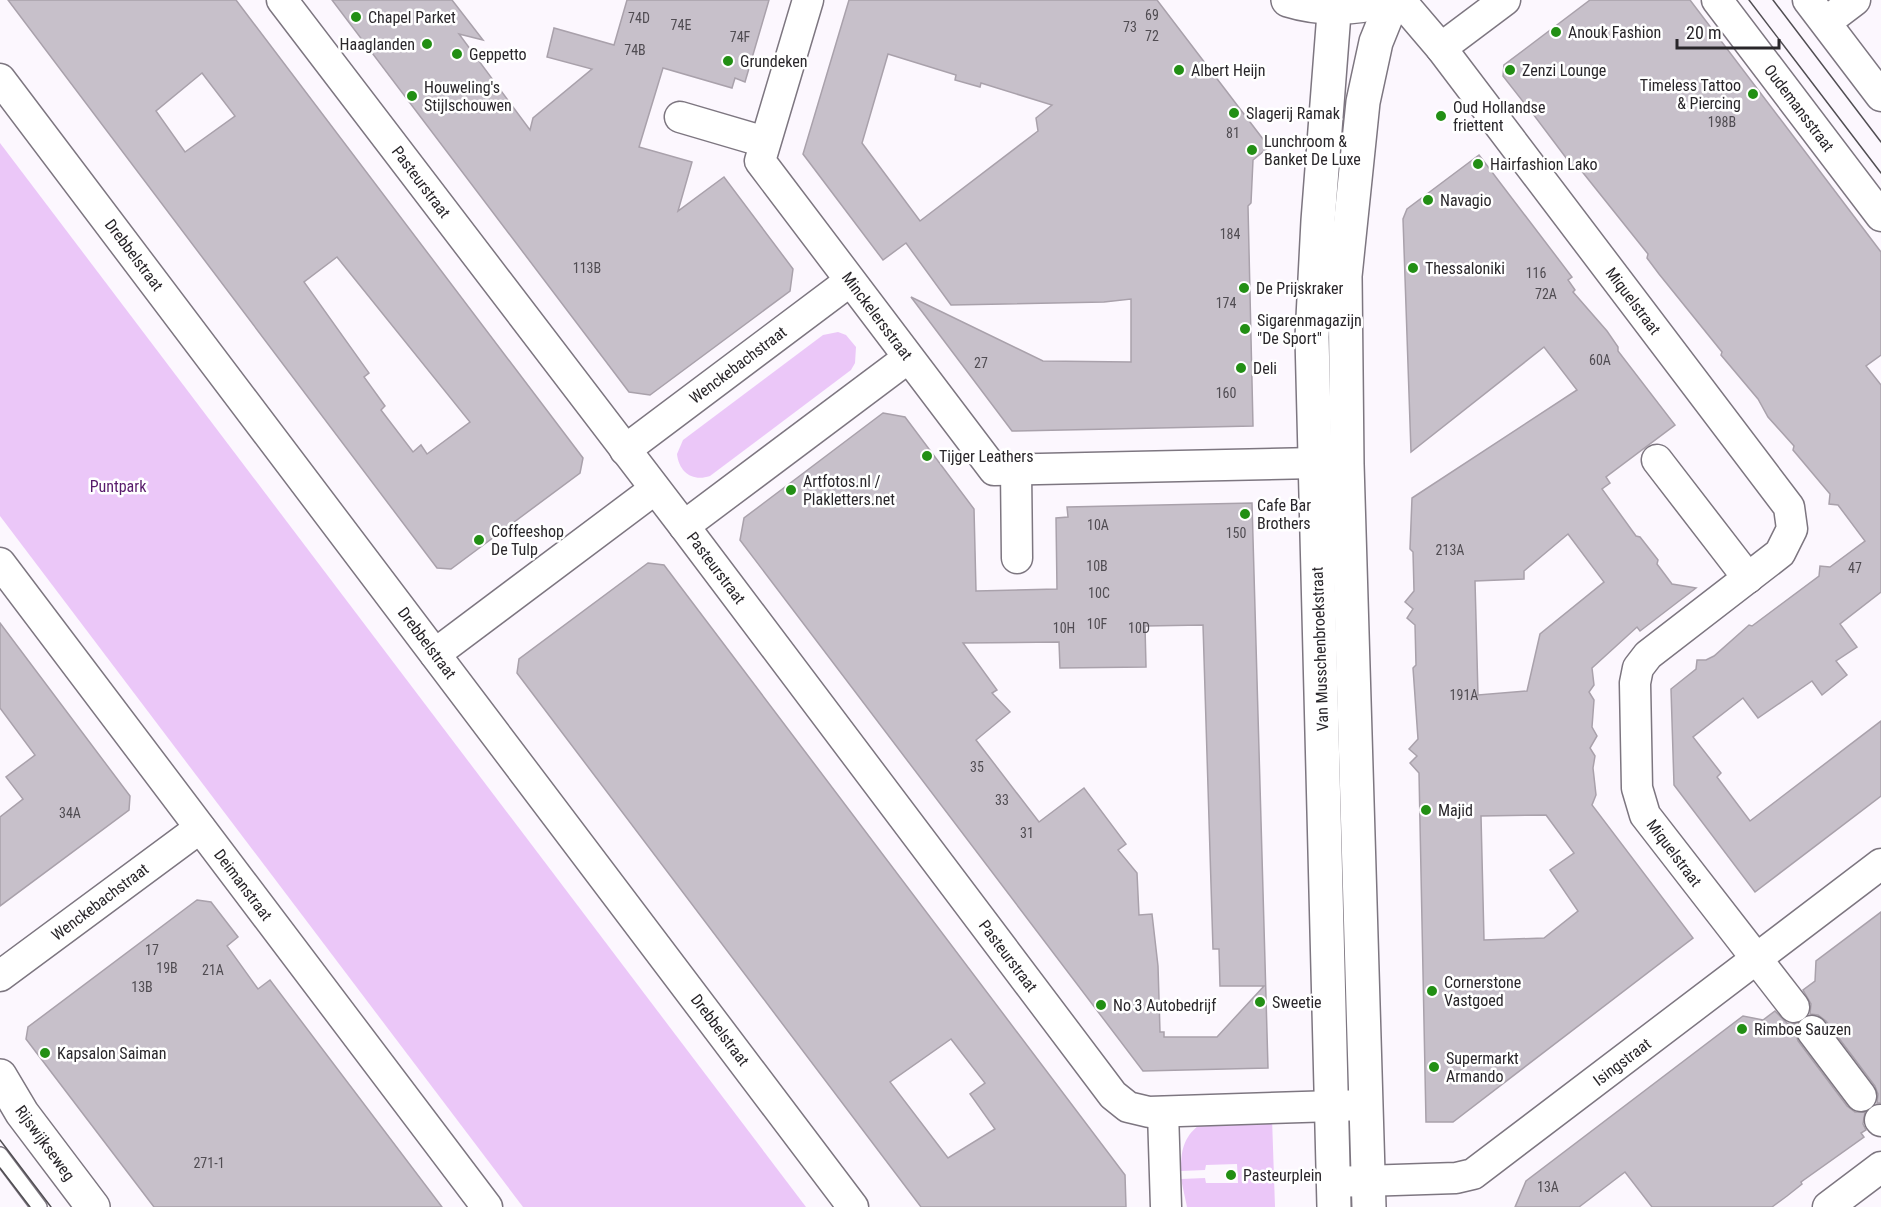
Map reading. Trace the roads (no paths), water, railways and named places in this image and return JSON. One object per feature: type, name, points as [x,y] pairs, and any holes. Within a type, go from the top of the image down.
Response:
[{"type":"street","name":"Pasteurstraat","points":[[282,0],[684,526],[1109,1090],[1123,1105],[1134,1110],[1162,1112]]},
{"type":"street","name":"Minckelersstraat","points":[[808,0],[759,161],[994,470],[1315,463]]},
{"type":"street","points":[[1288,0],[1360,6],[1388,0]]},
{"type":"street","name":"Van Musschenbroekstraat","points":[[1369,1194],[1344,327],[1347,235],[1363,102],[1377,42],[1393,0]]},
{"type":"street","name":"Miquelstraat","points":[[1400,0],[1441,48],[1787,504],[1792,522],[1786,544],[1748,578],[1648,655],[1638,668],[1635,683],[1637,788],[1643,809],[1652,826],[1794,1007]]},
{"type":"street","points":[[1441,48],[1505,0]]},
{"type":"street","name":"Oudemansstraat","points":[[1717,0],[1881,216]]},
{"type":"street","points":[[1855,0],[1817,11],[1881,96]]},
{"type":"street","name":"Van Musschenbroekstraat","points":[[1333,1195],[1313,316],[1335,3]]},
{"type":"street","name":"Drebbelstraat","points":[[0,79],[853,1207]]},
{"type":"street","points":[[680,117],[765,142]]},
{"type":"street","name":"Wenckebachstraat","points":[[625,450],[850,281]]},
{"type":"street","points":[[684,526],[908,358]]},
{"type":"street","points":[[1657,460],[1748,578]]},
{"type":"street","points":[[1016,470],[1017,558]]},
{"type":"street","points":[[435,654],[655,489]]},
{"type":"street","name":"Deimanstraat","points":[[0,563],[487,1207]]},
{"type":"street","name":"Wenckebachstraat","points":[[0,976],[200,828]]},
{"type":"street","name":"Isingstraat","points":[[1333,1195],[1369,1194],[1473,1174],[1881,864]]},
{"type":"street","points":[[1812,1031],[1861,1096]]},
{"type":"street","name":"Rijswijkseweg","points":[[0,1076],[22,1113],[93,1207]]},
{"type":"street","points":[[1166,1207],[1162,1112],[1366,1105]]},
{"type":"street","points":[[1828,1207],[1881,1167]]},
{"type":"lane","points":[[0,1155],[39,1207]]},
{"type":"tram line","points":[[1749,0],[1881,173]]},
{"type":"tram line","points":[[1773,0],[1881,142]]},
{"type":"tram line","points":[[0,1140],[51,1207]]},
{"type":"tram line","points":[[0,1168],[30,1207]]},
{"type":"place","name":"Chapel Parket","points":[[356,17]]},
{"type":"place","name":"Anouk Fashion","points":[[1556,32]]},
{"type":"place","name":"Haaglanden","points":[[427,44]]},
{"type":"place","name":"Geppetto","points":[[457,54]]},
{"type":"place","name":"Grundeken","points":[[728,61]]},
{"type":"place","name":"Albert Heijn","points":[[1179,70]]},
{"type":"place","name":"Zenzi Lounge","points":[[1510,70]]},
{"type":"place","name":"Timeless Tattoo & Piercing","points":[[1753,94]]},
{"type":"place","name":"Houweling's Stijlschouwen","points":[[412,96]]},
{"type":"place","name":"Slagerij Ramak","points":[[1234,113]]},
{"type":"place","name":"Oud Hollandse friettent","points":[[1441,116]]},
{"type":"place","name":"Lunchroom & Banket De Luxe","points":[[1252,150]]},
{"type":"place","name":"Hairfashion Lako","points":[[1478,164]]},
{"type":"place","name":"Navagio","points":[[1428,200]]},
{"type":"place","name":"Thessaloniki","points":[[1413,268]]},
{"type":"place","name":"De Prijskraker","points":[[1244,288]]},
{"type":"place","name":"Sigarenmagazijn \"De Sport\"","points":[[1245,329]]},
{"type":"place","name":"Deli","points":[[1241,368]]},
{"type":"place","name":"Tijger Leathers","points":[[927,456]]},
{"type":"place","name":"Artfotos.nl / Plakletters.net","points":[[791,490]]},
{"type":"place","name":"Cafe Bar Brothers","points":[[1245,514]]},
{"type":"place","name":"Coffeeshop De Tulp","points":[[479,540]]},
{"type":"place","name":"Majid","points":[[1426,810]]},
{"type":"place","name":"Cornerstone Vastgoed","points":[[1432,991]]},
{"type":"place","name":"Sweetie","points":[[1260,1002]]},
{"type":"place","name":"No 3 Autobedrijf","points":[[1101,1005]]},
{"type":"place","name":"Rimboe Sauzen","points":[[1742,1029]]},
{"type":"place","name":"Kapsalon Saiman","points":[[45,1053]]},
{"type":"place","name":"Supermarkt Armando","points":[[1434,1067]]},
{"type":"place","name":"Pasteurplein","points":[[1231,1175]]},
{"type":"park label","name":"Puntpark","points":[[118,486]]}]
